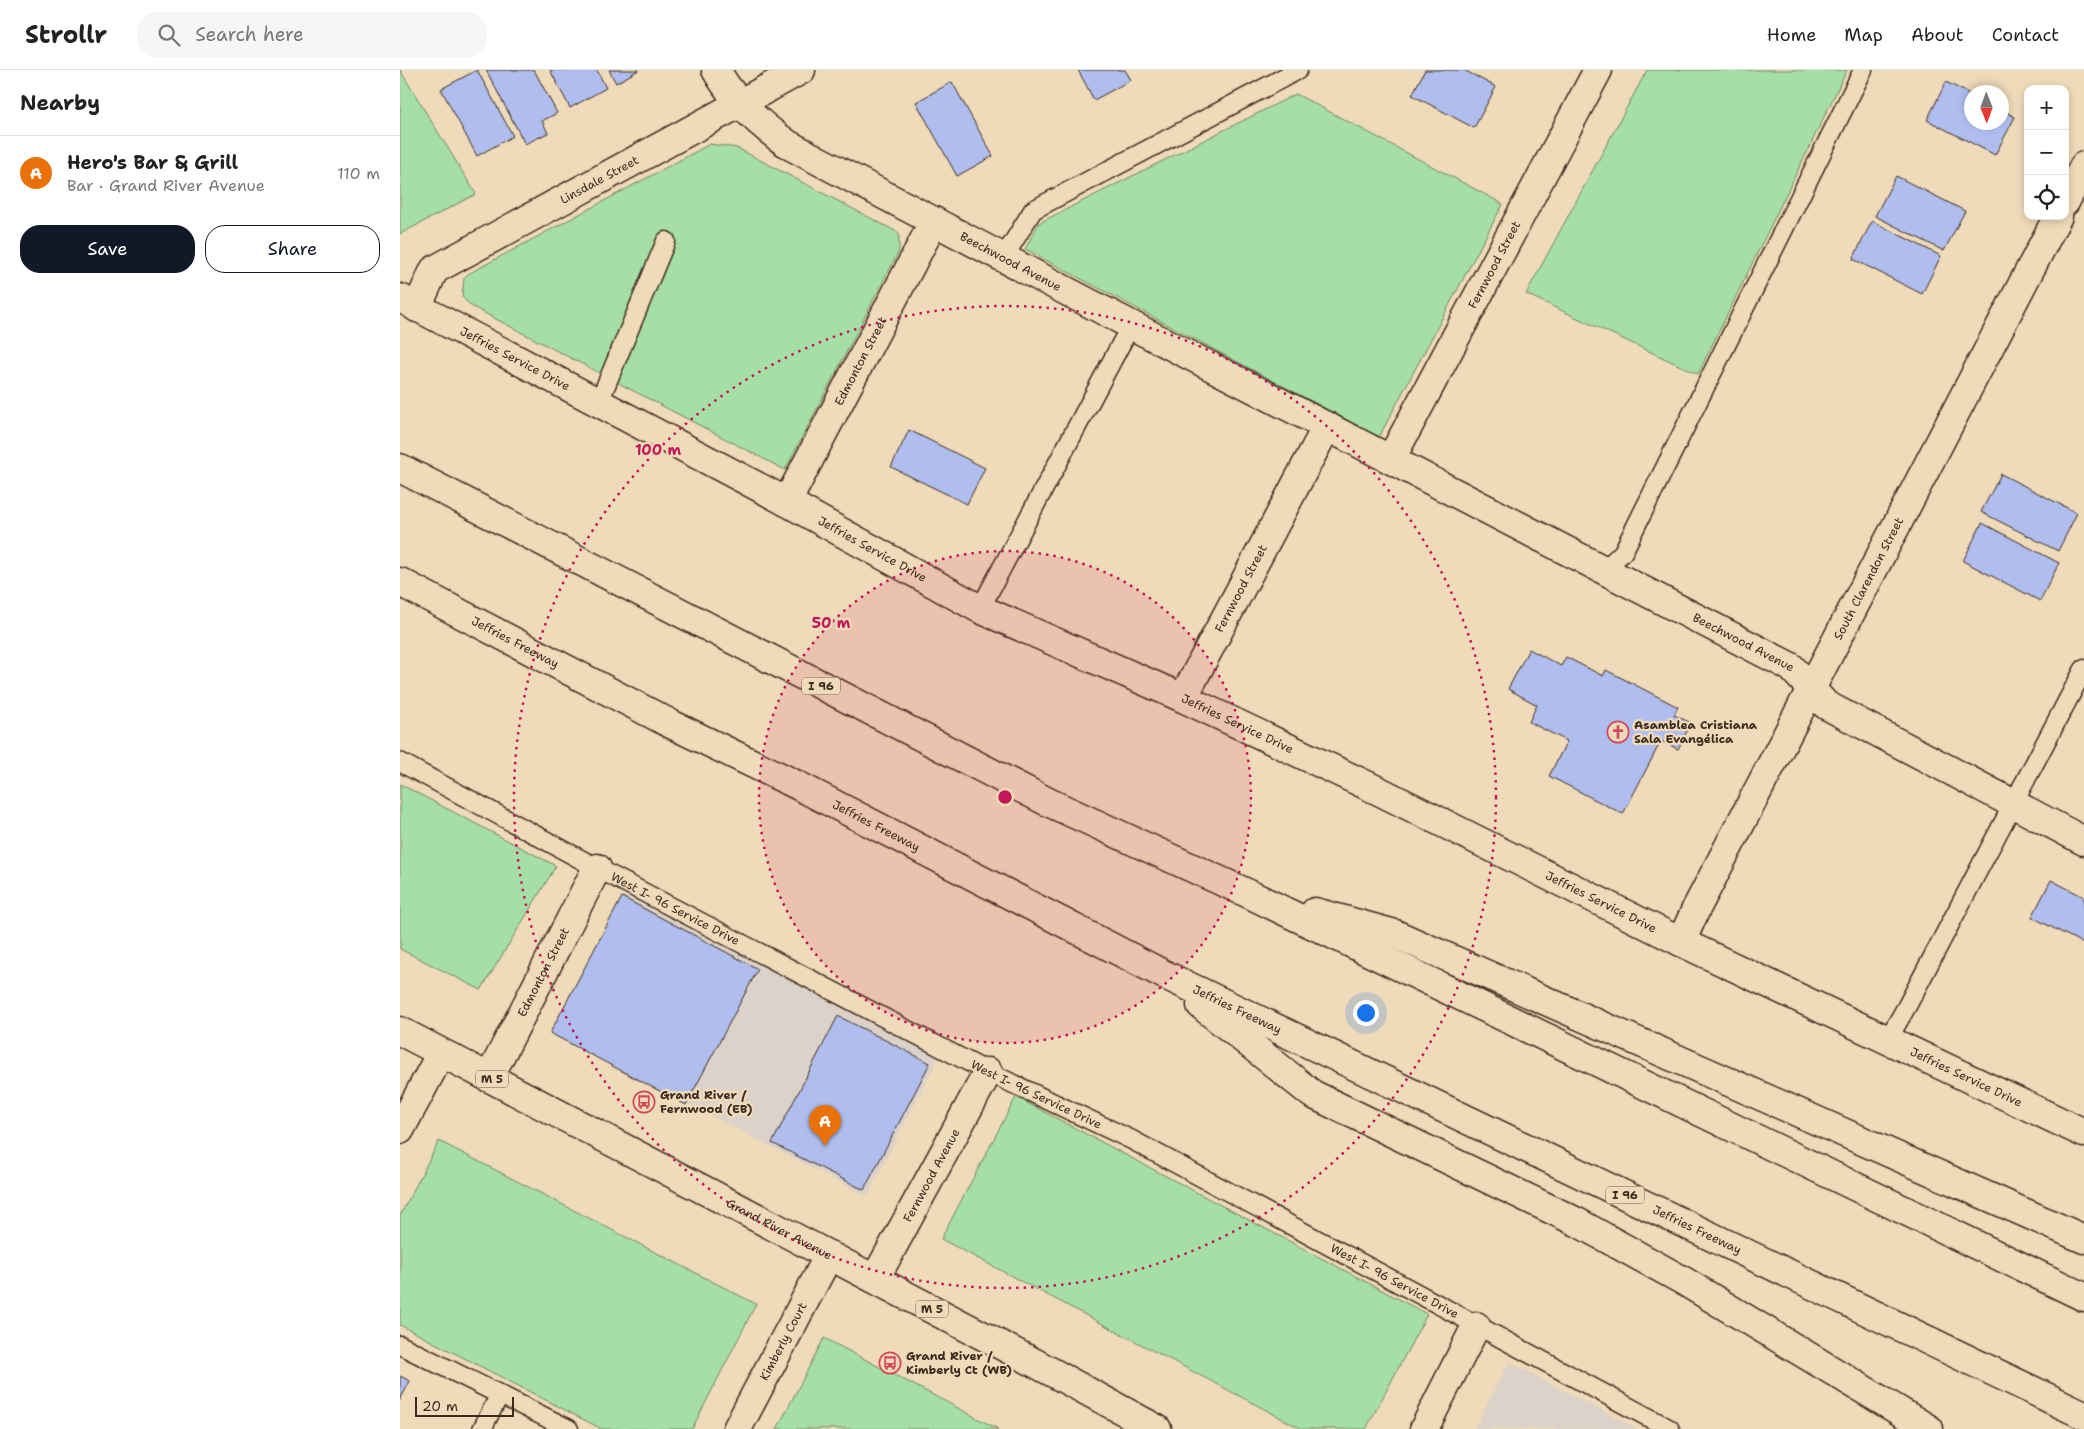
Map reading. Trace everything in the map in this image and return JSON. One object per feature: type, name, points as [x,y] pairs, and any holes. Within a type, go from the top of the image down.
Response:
[{"type":"main road","name":"Beechwood Avenue","points":[[716,70],[740,104],[760,125],[789,145],[1131,325],[1791,667],[1826,705],[2084,841]]},
{"type":"main road","name":"Linsdale Street","points":[[408,303],[434,270],[801,70]]},
{"type":"main road","name":"Fernwood Street","points":[[1391,460],[1598,70]]},
{"type":"main road","points":[[2069,194],[2084,166]]},
{"type":"main road","name":"South Clarendon Street","points":[[1681,942],[1696,909],[1811,687],[2056,220]]},
{"type":"main road","name":"Edmonton Street","points":[[787,502],[934,221]]},
{"type":"main road","name":"Jeffries Service Drive","points":[[408,303],[787,502],[980,609],[1184,698],[1381,792],[1681,942],[2084,1133]]},
{"type":"main road","name":"Fernwood Street","points":[[1184,698],[1327,426]]},
{"type":"main road","name":"I 96","points":[[400,468],[1048,802],[1247,893],[2084,1297]]},
{"type":"main road","name":"Jeffries Freeway","points":[[400,582],[671,724],[799,786],[1165,976],[2084,1415]]},
{"type":"main road","name":"Edmonton Street","points":[[489,1078],[597,868]]},
{"type":"main road","points":[[1247,893],[1395,934],[2084,1239]]},
{"type":"main road","points":[[1165,976],[1312,1094],[1577,1222],[1682,1280],[1929,1429]]},
{"type":"main road","name":"Grand River Avenue","points":[[400,1032],[875,1279],[1157,1429]]},
{"type":"main road","points":[[400,1130],[441,1053]]},
{"type":"main road","name":"Fernwood Avenue","points":[[875,1279],[988,1072]]},
{"type":"main road","name":"Kimberly Court","points":[[737,1429],[829,1255]]},
{"type":"main road","points":[[1424,1429],[1476,1326]]},
{"type":"lane","points":[[1004,257],[1033,210],[1298,70]]},
{"type":"lane","points":[[1604,570],[1623,552],[1863,70]]},
{"type":"lane","points":[[599,402],[666,241]]},
{"type":"lane","points":[[980,609],[1131,325]]},
{"type":"lane","points":[[1888,1039],[2014,804],[2084,668]]},
{"type":"lane","name":"West I- 96 Service Drive","points":[[400,762],[597,868],[988,1072],[1132,1140],[1670,1429]]},
{"type":"lane","points":[[400,1345],[569,1429]]},
{"type":"lane","points":[[482,1429],[500,1394]]},
{"type":"shaded area","points":[[626,896],[939,1057],[867,1196],[554,1035]]},
{"type":"shaded area","points":[[1509,1362],[1638,1429],[1474,1429]]},
{"type":"green space","points":[[400,70],[476,194],[400,234]]},
{"type":"green space","points":[[1647,70],[1847,70],[1698,374],[1526,294]]},
{"type":"green space","points":[[1296,94],[1503,204],[1379,437],[1025,249],[1039,223]]},
{"type":"green space","points":[[710,144],[737,148],[899,233],[899,251],[785,470],[471,306],[462,297],[464,278],[468,274]]},
{"type":"green space","points":[[400,784],[556,866],[481,990],[400,949]]},
{"type":"green space","points":[[1016,1097],[1427,1314],[1366,1429],[1302,1429],[941,1239]]},
{"type":"green space","points":[[439,1141],[756,1304],[692,1429],[602,1429],[400,1325],[400,1216]]},
{"type":"green space","points":[[824,1338],[998,1429],[777,1429]]},
{"type":"building","points":[[477,70],[513,136],[477,156],[441,89]]},
{"type":"building","points":[[486,70],[534,70],[557,113],[542,121],[548,133],[525,144]]},
{"type":"building","points":[[550,70],[597,70],[606,88],[570,108]]},
{"type":"building","points":[[609,70],[639,70],[616,83]]},
{"type":"building","points":[[1078,70],[1125,70],[1131,80],[1094,100]]},
{"type":"building","points":[[1425,70],[1464,70],[1496,87],[1474,128],[1412,95]]},
{"type":"building","points":[[952,82],[993,156],[957,176],[916,102]]},
{"type":"building","points":[[1946,82],[1964,91],[1964,130],[2008,130],[1995,155],[1927,120]]},
{"type":"building","points":[[2009,114],[2015,117],[2009,128]]},
{"type":"building","points":[[1896,176],[1965,211],[1944,251],[1875,216]]},
{"type":"building","points":[[1872,221],[1941,256],[1922,294],[1853,259]]},
{"type":"building","points":[[909,430],[985,468],[967,504],[891,467]]},
{"type":"building","points":[[2001,474],[2077,513],[2058,551],[1981,512]]},
{"type":"building","points":[[1982,523],[2059,563],[2040,601],[1963,561]]},
{"type":"building","name":"Asamblea Cristiana Sala Evangélica","points":[[1529,649],[1561,666],[1566,657],[1603,676],[1606,670],[1678,707],[1674,715],[1691,723],[1678,749],[1661,741],[1623,814],[1549,776],[1567,741],[1529,722],[1537,705],[1508,689]]},
{"type":"building","points":[[2051,880],[2084,897],[2084,944],[2032,917]]},
{"type":"building","points":[[622,897],[758,969],[686,1105],[550,1033]]},
{"type":"building","points":[[838,1016],[930,1063],[864,1190],[772,1143]]},
{"type":"building","points":[[400,1376],[410,1381],[400,1400]]},
{"type":"place","name":"Asamblea Cristiana Sala Evangélica","points":[[1618,732]]},
{"type":"place","name":"Grand River / Fernwood (EB)","points":[[644,1102]]},
{"type":"place","name":"Hero's Bar & Grill","points":[[825,1146]]},
{"type":"place","name":"Grand River / Kimberly Ct (WB)","points":[[890,1363]]}]
